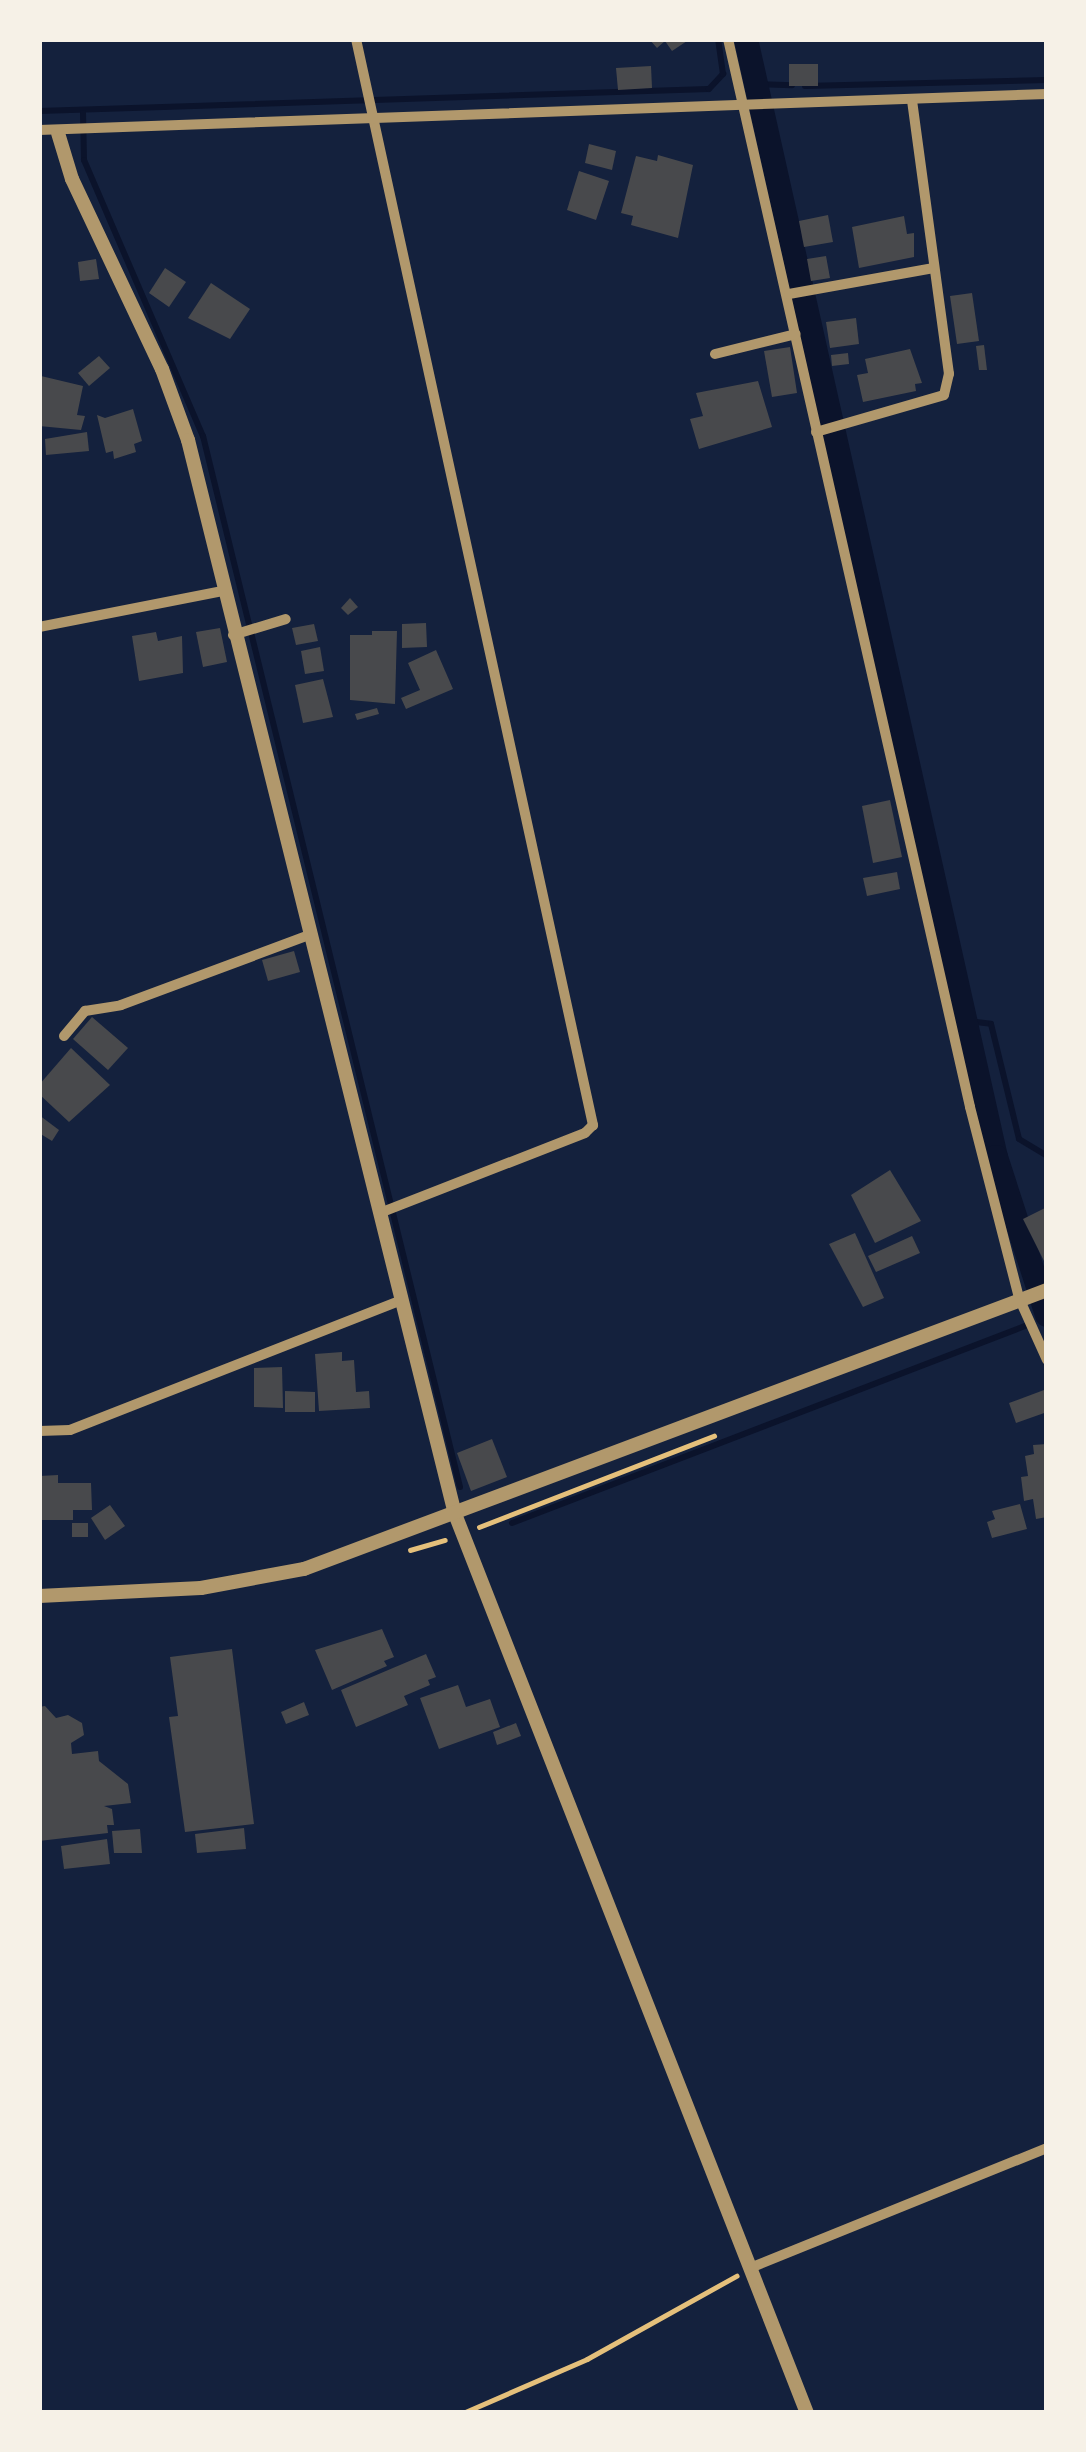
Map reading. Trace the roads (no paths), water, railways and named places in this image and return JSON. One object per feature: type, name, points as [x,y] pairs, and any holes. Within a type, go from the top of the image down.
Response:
[{"type":"street","points":[[356,39],[592,1125],[585,1133],[380,1213]]},
{"type":"street","points":[[728,39],[1018,1298],[1047,1360]]},
{"type":"street","points":[[39,130],[58,133],[373,116],[1047,94]]},
{"type":"street","points":[[816,432],[944,394],[949,374],[912,99]]},
{"type":"street","points":[[58,133],[72,179],[162,369],[182,422],[455,1514],[807,2413]]},
{"type":"street","points":[[788,294],[934,268]]},
{"type":"street","points":[[716,353],[796,334]]},
{"type":"street","points":[[39,627],[222,591]]},
{"type":"street","points":[[233,634],[286,619]]},
{"type":"street","points":[[64,1036],[86,1011],[121,1005],[309,934]]},
{"type":"street","points":[[39,1596],[201,1588],[304,1569],[1047,1290]]},
{"type":"street","points":[[39,1431],[70,1430],[401,1300]]},
{"type":"street","points":[[750,2268],[1047,2148]]},
{"type":"waterway","points":[[39,111],[709,89],[723,74],[718,39]]},
{"type":"waterway","points":[[746,39],[996,1157],[1047,1315]]},
{"type":"waterway","points":[[805,86],[1047,80]]},
{"type":"waterway","points":[[756,84],[792,85]]},
{"type":"waterway","points":[[83,113],[84,160],[203,436],[460,1487]]},
{"type":"waterway","points":[[968,1021],[991,1024],[1019,1139],[1047,1156]]},
{"type":"waterway","points":[[512,1523],[1025,1326]]}]
